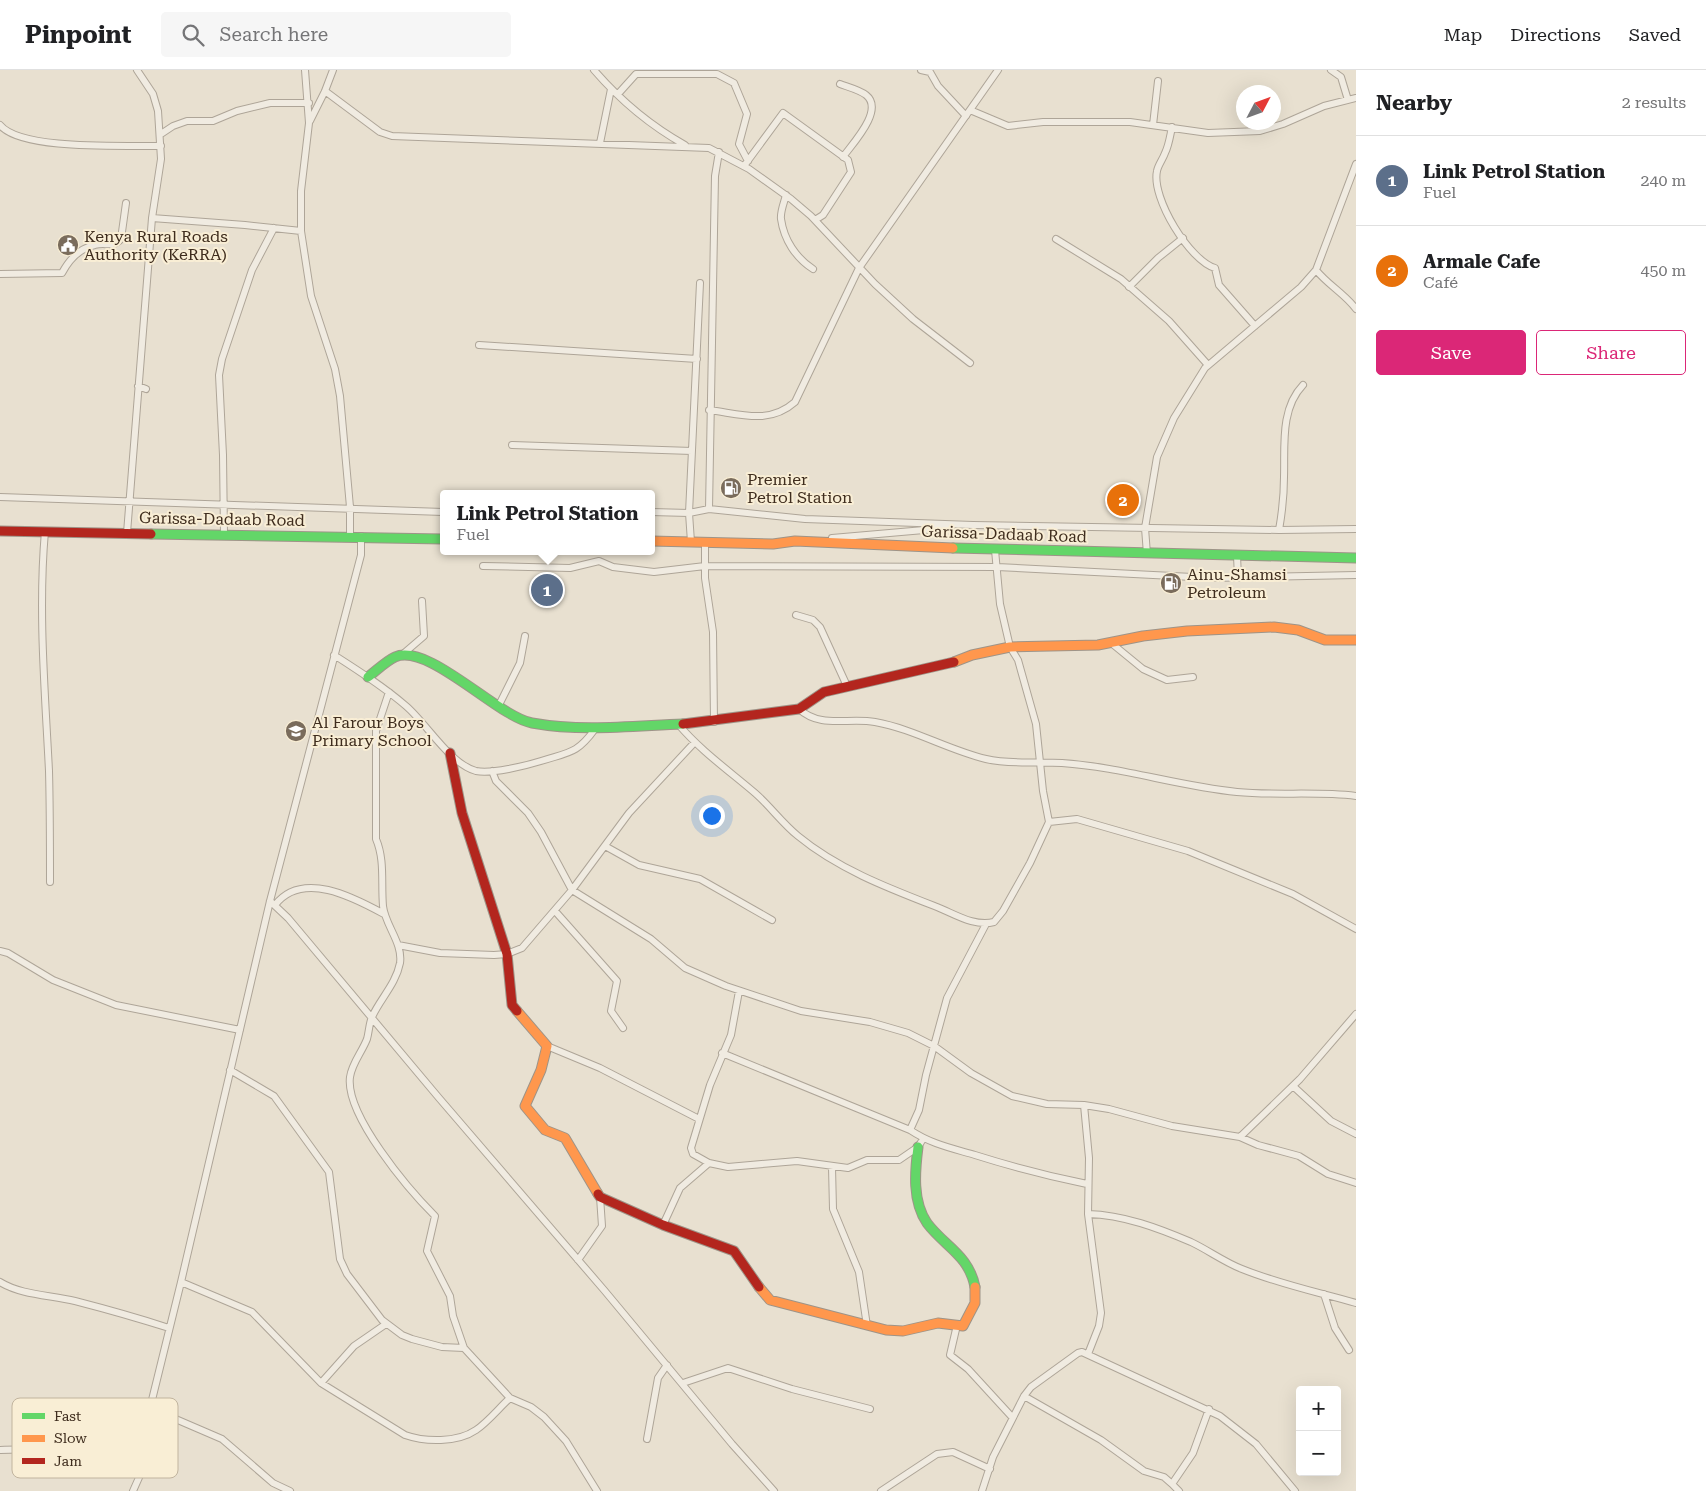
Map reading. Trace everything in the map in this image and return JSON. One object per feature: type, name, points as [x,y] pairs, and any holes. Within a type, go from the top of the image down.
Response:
[{"type":"main road","name":"Garissa-Dadaab Road","points":[[0,531],[350,535],[440,539]]},
{"type":"main road","name":"Garissa-Dadaab Road","points":[[655,542],[773,544],[795,541],[995,550],[1356,558]]},
{"type":"main road","points":[[368,677],[396,656],[403,654],[447,670],[498,707],[530,723],[595,729],[600,727],[714,722],[800,709],[824,692],[925,670],[981,652],[1010,646],[1098,645],[1143,636],[1187,631],[1274,628],[1298,630],[1324,640],[1355,641]]},
{"type":"main road","points":[[450,752],[462,813],[507,954],[512,1005],[547,1046],[541,1070],[526,1108],[545,1130],[565,1138],[600,1197],[663,1225],[736,1252],[764,1295],[770,1300],[867,1326],[902,1331],[938,1323],[963,1326],[969,1316],[976,1296],[976,1286],[960,1254],[924,1218],[916,1184],[920,1143]]},
{"type":"street","points":[[128,533],[152,218],[161,146],[161,134],[153,94],[137,70]]},
{"type":"street","points":[[305,70],[309,122],[301,191],[301,231],[311,296],[335,369],[340,396],[350,507],[350,535]]},
{"type":"street","points":[[309,122],[325,91],[333,70]]},
{"type":"street","points":[[594,70],[653,126],[686,146]]},
{"type":"street","points":[[921,70],[930,71],[938,86],[968,113],[1008,126],[1043,122],[1130,122],[1208,133],[1260,131],[1283,124],[1324,106],[1354,100],[1341,77],[1331,70]]},
{"type":"street","points":[[709,410],[769,417],[788,408],[795,402],[859,268],[998,70]]},
{"type":"street","points":[[618,94],[636,74],[718,72],[734,83],[747,114],[739,144],[746,164]]},
{"type":"street","points":[[1153,125],[1158,81]]},
{"type":"street","points":[[840,84],[867,96],[872,104],[871,118],[843,157]]},
{"type":"street","points":[[600,144],[611,88]]},
{"type":"street","points":[[325,91],[380,132],[392,136],[600,144],[649,148],[686,146],[709,148],[719,152],[746,164],[786,195],[815,220],[859,268],[913,319],[970,363]]},
{"type":"street","points":[[161,134],[173,126],[187,121],[213,121],[237,111],[270,103],[309,103]]},
{"type":"street","points":[[746,164],[783,114],[848,160],[852,172],[823,215],[815,220]]},
{"type":"street","points":[[0,125],[16,138],[42,143],[161,146]]},
{"type":"street","points":[[1172,127],[1166,151],[1157,171],[1158,189],[1166,213],[1197,258],[1206,266],[1215,268],[1219,285],[1255,326]]},
{"type":"street","points":[[708,509],[715,176],[719,152]]},
{"type":"street","points":[[1147,554],[1145,528],[1157,457],[1187,394],[1208,365],[1311,278],[1316,270],[1356,164]]},
{"type":"street","points":[[786,195],[781,218],[789,245],[801,262],[813,269]]},
{"type":"street","points":[[0,274],[62,272],[68,262],[83,250],[94,245],[113,245],[118,243],[121,239],[126,203]]},
{"type":"street","points":[[152,218],[301,231]]},
{"type":"street","points":[[224,534],[219,375],[222,359],[252,270],[274,228]]},
{"type":"street","points":[[1129,287],[1158,258],[1183,238]]},
{"type":"street","points":[[1056,239],[1108,270],[1169,320],[1208,365]]},
{"type":"street","points":[[1316,270],[1327,283],[1348,298],[1356,309]]},
{"type":"street","points":[[690,542],[689,513],[700,283]]},
{"type":"street","points":[[479,346],[697,359]]},
{"type":"street","points":[[1279,530],[1283,501],[1285,432],[1288,413],[1291,401],[1303,385]]},
{"type":"street","points":[[138,386],[146,389]]},
{"type":"street","points":[[512,445],[692,451]]},
{"type":"street","points":[[0,497],[222,505],[350,507],[440,512]]},
{"type":"street","points":[[655,512],[689,513],[708,509],[805,519],[973,526],[1279,530],[1356,529]]},
{"type":"street","points":[[795,541],[973,526]]},
{"type":"street","points":[[45,531],[42,576],[42,652],[48,772],[50,882]]},
{"type":"street","points":[[152,1398],[230,1070],[334,655],[361,555],[361,536]]},
{"type":"street","points":[[705,542],[705,566],[713,632],[714,722]]},
{"type":"street","points":[[678,724],[694,743],[756,794],[796,834],[838,863],[892,889],[976,923],[986,924],[994,922],[1003,911],[1030,863],[1049,822],[1043,791],[1036,724],[1018,660],[1010,646],[1000,604],[995,550]]},
{"type":"street","points":[[1237,556],[1238,577]]},
{"type":"street","points":[[483,566],[570,568],[598,561],[613,567],[654,572],[705,566],[996,567],[1183,576],[1356,575]]},
{"type":"street","points":[[403,654],[411,645],[424,636],[422,601]]},
{"type":"street","points":[[796,614],[813,620],[820,627],[847,686]]},
{"type":"street","points":[[498,707],[520,663],[525,636]]},
{"type":"street","points":[[1110,642],[1143,669],[1167,680],[1192,677]]},
{"type":"street","points":[[334,655],[368,677],[408,707],[464,765],[477,771],[492,771],[530,764],[579,748],[595,729]]},
{"type":"street","points":[[389,692],[376,731],[376,839],[381,851],[384,914],[398,945],[400,964],[392,983],[371,1018],[367,1038],[350,1077],[350,1090],[369,1135],[435,1216],[427,1251],[450,1296],[453,1316],[464,1348],[510,1398],[531,1407],[544,1417],[566,1441],[597,1491]]},
{"type":"street","points":[[800,709],[809,718],[819,721],[873,722],[903,728],[986,759],[1041,764],[1062,763],[1210,789],[1266,795],[1308,793],[1356,796]]},
{"type":"street","points":[[398,945],[440,953],[507,954],[527,944],[572,890],[634,807],[694,743]]},
{"type":"street","points":[[492,771],[496,781],[528,813],[541,832],[572,890],[651,939],[685,968],[739,991],[815,1014],[883,1025],[908,1033],[934,1046],[971,1073],[1012,1096],[1047,1104],[1084,1105],[1109,1109],[1206,1133],[1240,1137],[1258,1145],[1299,1156],[1328,1174],[1356,1183]]},
{"type":"street","points":[[1049,822],[1077,819],[1188,851],[1292,894],[1356,929]]},
{"type":"street","points":[[605,846],[639,865],[700,879],[772,920]]},
{"type":"street","points":[[272,903],[286,893],[317,888],[339,892],[384,914]]},
{"type":"street","points":[[272,903],[288,918],[683,1383],[732,1444],[774,1491]]},
{"type":"street","points":[[554,911],[616,981],[610,1005],[611,1011],[623,1028]]},
{"type":"street","points":[[910,1130],[919,1110],[923,1085],[947,998],[986,924]]},
{"type":"street","points":[[0,951],[8,953],[53,980],[116,1005],[240,1030]]},
{"type":"street","points":[[739,991],[731,1035],[722,1052],[699,1119],[691,1148],[693,1154],[709,1163],[748,1166],[798,1161],[848,1168],[867,1160],[896,1161],[920,1143]]},
{"type":"street","points":[[1240,1137],[1293,1086],[1356,1014]]},
{"type":"street","points":[[547,1046],[600,1068],[699,1119]]},
{"type":"street","points":[[722,1052],[910,1130],[920,1143],[1002,1165],[1088,1184]]},
{"type":"street","points":[[230,1070],[274,1096],[330,1172],[340,1259],[347,1274],[386,1324],[402,1335],[412,1339],[442,1347],[464,1348]]},
{"type":"street","points":[[1293,1086],[1331,1120],[1356,1134]]},
{"type":"street","points":[[1084,1105],[1089,1158],[1088,1214],[1101,1313],[1099,1326],[1088,1354]]},
{"type":"street","points":[[663,1225],[680,1188],[709,1163]]},
{"type":"street","points":[[832,1167],[833,1209],[859,1272],[867,1326]]},
{"type":"street","points":[[578,1260],[602,1226],[600,1197]]},
{"type":"street","points":[[1088,1214],[1106,1214],[1142,1222],[1191,1242],[1240,1268],[1286,1286],[1356,1303]]},
{"type":"street","points":[[0,1282],[8,1288],[76,1301],[168,1328]]},
{"type":"street","points":[[181,1282],[252,1312],[321,1383],[405,1435],[420,1440],[464,1437],[477,1430],[510,1398]]},
{"type":"street","points":[[1324,1294],[1335,1328],[1349,1350]]},
{"type":"street","points":[[321,1383],[354,1346],[386,1324]]},
{"type":"street","points":[[957,1325],[950,1356],[968,1369],[1012,1417]]},
{"type":"street","points":[[982,1491],[993,1457],[1024,1396],[1031,1387],[1078,1353],[1088,1354],[1209,1409],[1256,1444],[1296,1491]]},
{"type":"street","points":[[647,1439],[658,1378],[667,1365]]},
{"type":"street","points":[[683,1383],[728,1368],[792,1389],[870,1409]]},
{"type":"street","points":[[1024,1396],[1101,1440],[1144,1471],[1164,1478],[1178,1491]]},
{"type":"street","points":[[1172,1484],[1189,1459],[1209,1409]]},
{"type":"street","points":[[178,1420],[222,1439],[273,1483],[290,1491]]},
{"type":"street","points":[[881,1491],[937,1454],[953,1452],[990,1469]]},
{"type":"street","points":[[133,1491],[139,1478]]},
{"type":"traffic: fast","points":[[151,534],[440,539]]},
{"type":"traffic: fast","points":[[953,548],[1356,558]]},
{"type":"traffic: fast","points":[[368,677],[395,657],[409,655],[426,660],[501,708],[518,718],[532,723],[589,728],[683,724]]},
{"type":"traffic: fast","points":[[918,1147],[916,1186],[922,1214],[934,1231],[962,1259],[972,1276],[975,1287]]},
{"type":"traffic: slow","points":[[655,541],[773,544],[795,541],[953,548]]},
{"type":"traffic: slow","points":[[954,662],[972,655],[1010,647],[1098,645],[1143,636],[1187,631],[1274,627],[1298,630],[1325,640],[1356,640]]},
{"type":"traffic: slow","points":[[517,1011],[547,1046],[541,1070],[525,1106],[545,1130],[565,1138],[598,1194]]},
{"type":"traffic: slow","points":[[759,1287],[770,1300],[886,1330],[903,1331],[938,1323],[963,1326],[975,1303],[975,1287]]},
{"type":"traffic: jam","points":[[0,531],[151,534]]},
{"type":"traffic: jam","points":[[683,724],[799,709],[824,692],[954,662]]},
{"type":"traffic: jam","points":[[450,753],[462,813],[507,954],[512,1005],[517,1011]]},
{"type":"traffic: jam","points":[[598,1194],[600,1197],[663,1225],[734,1251],[759,1287]]},
{"type":"place","name":"Kenya Rural Roads Authority (KeRRA)","points":[[68,245]]},
{"type":"place","name":"Premier Petrol Station","points":[[731,488]]},
{"type":"place","name":"Armale Cafe","points":[[1123,500]]},
{"type":"place","name":"Ainu-Shamsi Petroleum","points":[[1171,583]]},
{"type":"place","name":"Link Petrol Station","points":[[547,590]]},
{"type":"place","name":"Al Farour Boys Primary School","points":[[296,731]]}]
